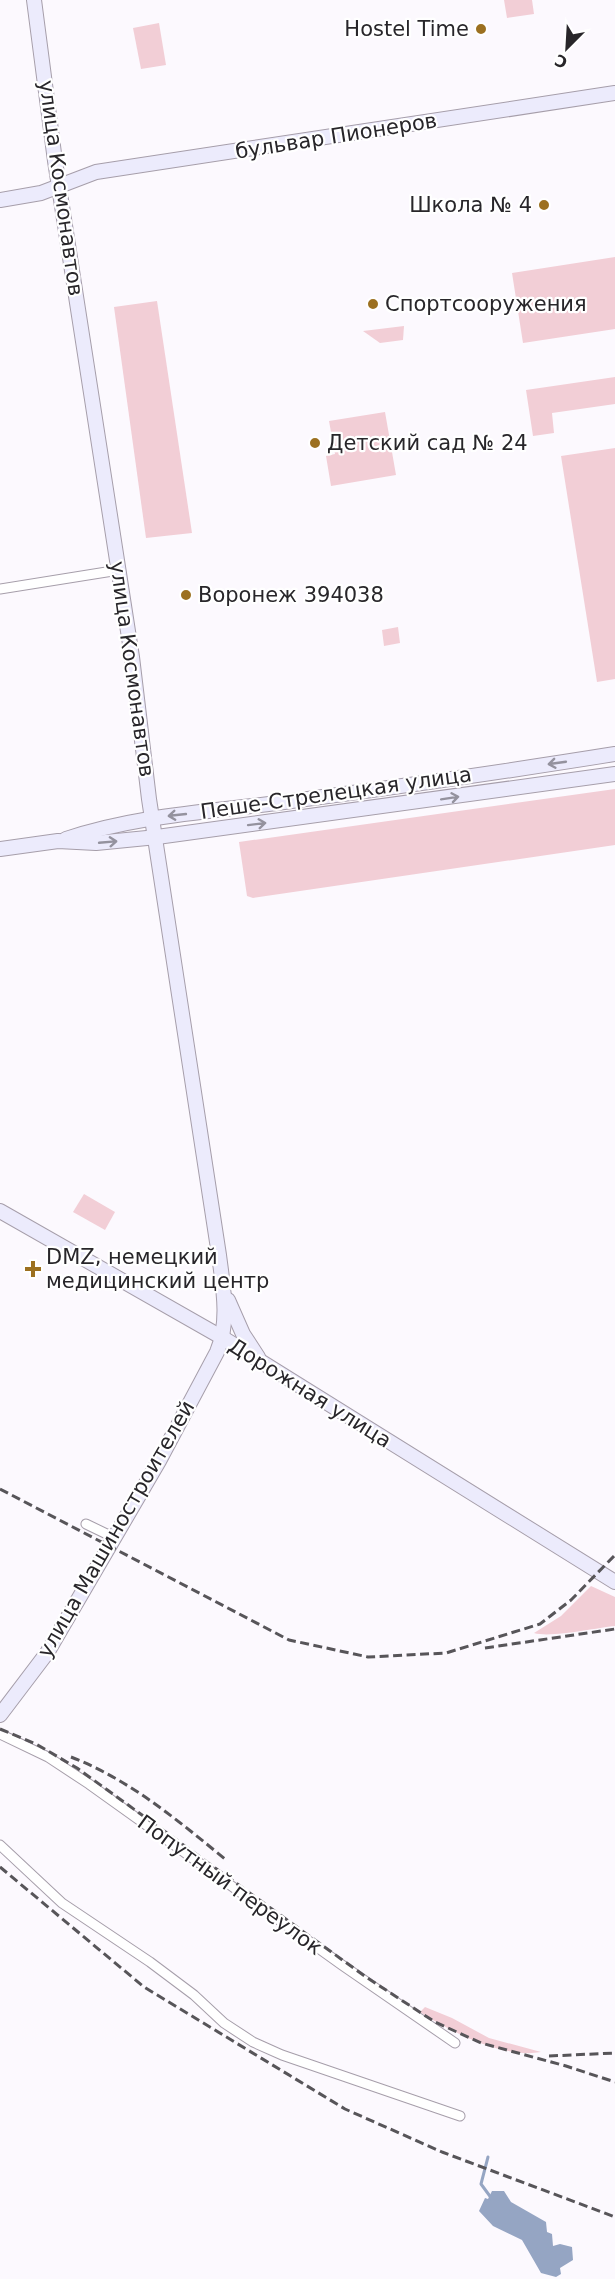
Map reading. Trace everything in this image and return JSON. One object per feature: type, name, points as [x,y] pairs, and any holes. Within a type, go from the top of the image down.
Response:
[{"type":"street","name":"улица Космонавтов","points":[[34,0],[59,186],[223,1287],[223,1338]]},
{"type":"street","name":"бульвар Пионеров","points":[[0,200],[41,193],[96,172],[615,93]]},
{"type":"street","points":[[0,590],[118,570]]},
{"type":"street","name":"Пеше-Стрелецкая улица","points":[[0,849],[58,841],[94,829],[153,817],[383,789],[615,754]]},
{"type":"street","name":"Пеше-Стрелецкая улица","points":[[58,841],[96,843],[157,837],[615,774]]},
{"type":"street","name":"Дорожная улица","points":[[0,1211],[223,1338],[615,1582]]},
{"type":"street","points":[[223,1287],[243,1334],[263,1363]]},
{"type":"street","name":"улица Машиностроителей","points":[[0,1715],[47,1653],[159,1461],[223,1338]]},
{"type":"street","points":[[86,1524],[115,1538]]},
{"type":"street","name":"Попутный переулок","points":[[0,1734],[48,1756],[455,2043]]},
{"type":"street","points":[[0,1845],[62,1902],[150,1962],[194,1995],[224,2023],[253,2042],[282,2055],[460,2116]]},
{"type":"shaded area","points":[[504,0],[532,0],[534,14],[507,18]]},
{"type":"shaded area","points":[[159,23],[166,65],[141,69],[133,28]]},
{"type":"shaded area","points":[[615,257],[615,329],[523,343],[512,273]]},
{"type":"shaded area","points":[[157,301],[192,533],[146,538],[114,307]]},
{"type":"shaded area","points":[[404,326],[403,340],[380,343],[363,331]]},
{"type":"shaded area","points":[[615,377],[615,404],[552,413],[554,433],[533,436],[526,390]]},
{"type":"shaded area","points":[[385,412],[396,475],[331,486],[326,456],[335,454],[329,421]]},
{"type":"shaded area","points":[[615,448],[615,679],[597,682],[561,456]]},
{"type":"shaded area","points":[[398,627],[400,643],[384,646],[382,630]]},
{"type":"shaded area","points":[[615,789],[615,845],[253,898],[247,896],[239,842]]},
{"type":"shaded area","points":[[84,1194],[115,1212],[105,1230],[73,1212]]},
{"type":"shaded area","points":[[591,1586],[615,1597],[615,1626],[562,1634],[534,1633],[561,1616]]},
{"type":"shaded area","points":[[425,2007],[452,2018],[489,2038],[541,2052],[511,2052],[478,2042],[447,2028],[420,2012]]},
{"type":"water","points":[[492,2191],[504,2191],[511,2202],[546,2222],[547,2232],[552,2234],[553,2246],[560,2244],[572,2247],[573,2260],[560,2268],[561,2274],[556,2277],[541,2273],[522,2240],[493,2226],[479,2211],[485,2198],[488,2199]]},
{"type":"waterway","points":[[488,2157],[481,2184],[492,2199]]},
{"type":"railway","points":[[0,1489],[289,1640],[368,1657],[446,1653],[540,1624],[571,1600],[615,1555]]},
{"type":"railway","points":[[485,1648],[615,1629]]},
{"type":"railway","points":[[0,1729],[36,1744],[77,1768],[366,1977],[435,2022],[481,2043],[615,2082]]},
{"type":"railway","points":[[71,1757],[93,1766],[133,1789],[225,1859]]},
{"type":"railway","points":[[0,1867],[144,1987],[345,2109],[442,2152],[615,2217]]},
{"type":"railway","points":[[549,2056],[615,2053]]},
{"type":"place","name":"Hostel Time","points":[[481,29]]},
{"type":"place","name":"Школа № 4","points":[[544,205]]},
{"type":"place","name":"Спортсооружения","points":[[373,304]]},
{"type":"place","name":"Детский сад № 24","points":[[315,443]]},
{"type":"place","name":"Воронеж 394038","points":[[186,595]]},
{"type":"place","name":"DMZ, немецкий медицинский центр","points":[[33,1269]]}]
